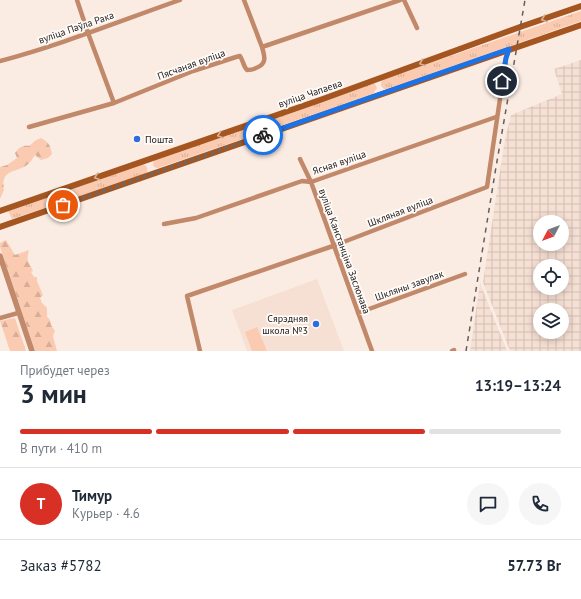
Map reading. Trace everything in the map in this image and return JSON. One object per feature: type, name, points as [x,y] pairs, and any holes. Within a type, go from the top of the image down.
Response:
[{"type":"main road","name":"вуліца Чапаева","points":[[0,210],[363,85],[581,6]]},
{"type":"main road","points":[[0,227],[581,24]]},
{"type":"main road","points":[[148,160],[153,173]]},
{"type":"street","points":[[77,0],[114,103]]},
{"type":"street","name":"вуліца Паўла Рака","points":[[0,61],[88,33],[180,0]]},
{"type":"street","points":[[244,0],[262,47],[400,0]]},
{"type":"street","points":[[404,0],[417,28]]},
{"type":"street","name":"Пясчаная вуліца","points":[[29,127],[114,103],[192,71],[236,57],[240,56],[244,67],[247,70],[260,67],[264,63],[265,58],[262,47]]},
{"type":"street","name":"Шкляная вуліца","points":[[200,351],[187,296],[333,246],[487,187],[496,118],[506,58],[509,49]]},
{"type":"street","name":"Ясная вуліца","points":[[164,224],[196,218],[302,181],[310,182],[496,118]]},
{"type":"street","name":"вуліца Канстанціна Заслонава","points":[[300,159],[310,182],[372,351]]},
{"type":"street","points":[[0,256],[32,351]]},
{"type":"street","name":"Шкляны завулак","points":[[358,313],[466,274]]},
{"type":"street","points":[[0,318],[18,313]]},
{"type":"shaded area","points":[[581,60],[581,351],[510,351],[483,282],[505,139],[511,115],[562,94],[554,69]]},
{"type":"shaded area","points":[[317,279],[344,351],[247,351],[232,310]]},
{"type":"shaded area","points":[[480,283],[507,351],[470,351]]},
{"type":"green space","points":[[581,11],[581,21],[388,89],[384,89],[381,86],[381,82],[384,79]]},
{"type":"green space","points":[[373,83],[377,88],[373,94],[158,168],[154,167],[153,163],[155,160]]},
{"type":"green space","points":[[41,138],[49,144],[52,154],[48,158],[41,160],[35,155],[23,168],[7,175],[4,178],[4,190],[0,199],[0,167],[7,165],[17,158],[15,153],[20,148],[23,146],[29,146]]},
{"type":"green space","points":[[143,164],[147,169],[145,174],[12,219],[8,211]]},
{"type":"green space","points":[[6,240],[15,255],[29,250],[28,259],[33,271],[31,272],[34,277],[37,277],[37,281],[43,295],[40,298],[42,303],[47,308],[47,317],[55,331],[53,336],[57,351],[35,351],[0,247],[0,243]]},
{"type":"green space","points":[[15,318],[26,351],[10,351],[0,321]]},
{"type":"green space","points":[[257,327],[267,351],[252,351],[245,332]]},
{"type":"railway","points":[[466,351],[525,0]]},
{"type":"way so far","points":[[63,205],[263,135]]},
{"type":"place","name":"Пошта","points":[[137,139]]},
{"type":"place","name":"Сярэдняя школа №3","points":[[316,324]]},
{"type":"route","points":[[263,135],[509,49],[502,81]]}]
